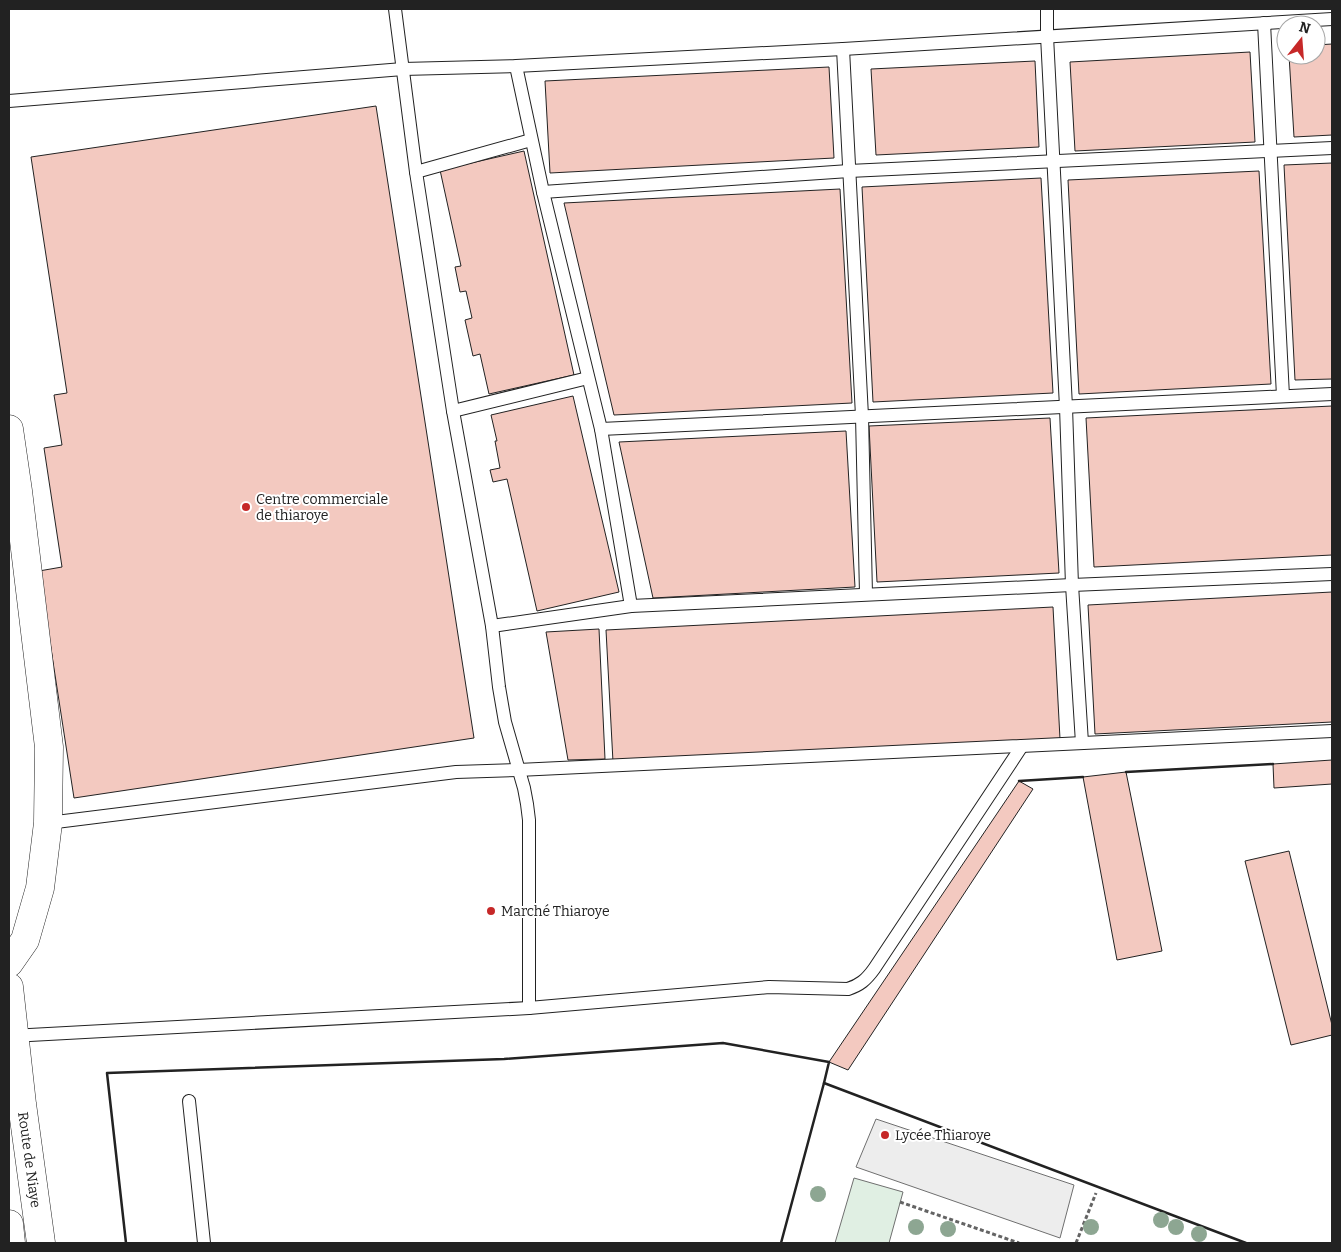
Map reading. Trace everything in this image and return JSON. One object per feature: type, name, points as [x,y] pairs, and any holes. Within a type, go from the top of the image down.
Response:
[{"type":"street","points":[[9,429],[49,747],[48,823],[40,888],[25,940],[9,964]]},
{"type":"street","name":"Route de Niaye","points":[[9,987],[21,1175],[41,1243]]},
{"type":"street","points":[[9,1224],[11,1243]]},
{"type":"lane","points":[[395,9],[416,172],[453,412],[492,626],[499,687],[527,804],[529,820],[529,1008]]},
{"type":"lane","points":[[1046,9],[1066,407],[1072,585],[1082,743]]},
{"type":"lane","points":[[9,101],[403,69],[516,66],[843,49],[1332,19]]},
{"type":"lane","points":[[1264,23],[1284,396]]},
{"type":"lane","points":[[843,49],[862,416],[866,594]]},
{"type":"lane","points":[[516,66],[543,192],[601,429],[631,606]]},
{"type":"lane","points":[[416,172],[531,140]]},
{"type":"lane","points":[[543,192],[849,171],[1332,148]]},
{"type":"lane","points":[[453,412],[588,378]]},
{"type":"lane","points":[[601,429],[1332,394]]},
{"type":"lane","points":[[492,626],[631,606],[1332,574]]},
{"type":"lane","points":[[48,823],[456,772],[1332,731]]},
{"type":"lane","points":[[12,1036],[529,1008],[769,987],[848,989],[858,986],[874,970],[1022,746]]},
{"type":"lane","points":[[189,1101],[204,1243]]},
{"type":"path","points":[[1076,1243],[1096,1193]]},
{"type":"path","points":[[900,1202],[1020,1243]]},
{"type":"green space","points":[[854,1178],[903,1192],[889,1243],[835,1243]]},
{"type":"shaded area","points":[[876,1119],[1074,1185],[1060,1238],[856,1167]]},
{"type":"building","points":[[1326,44],[1332,44],[1332,135],[1294,137],[1290,65],[1326,65]]},
{"type":"building","points":[[1250,52],[1255,142],[1075,151],[1070,62]]},
{"type":"building","points":[[1035,61],[1039,147],[876,155],[871,69]]},
{"type":"building","points":[[829,67],[834,158],[550,173],[545,81]]},
{"type":"building","name":"Centre commerciale de thiaroye","points":[[376,106],[474,738],[74,798],[39,571],[62,567],[44,448],[62,445],[54,395],[67,393],[31,157]]},
{"type":"building","points":[[524,151],[574,375],[489,394],[480,354],[473,356],[465,320],[472,318],[466,291],[460,292],[455,267],[461,266],[440,170]]},
{"type":"building","points":[[1332,163],[1332,379],[1295,380],[1284,165]]},
{"type":"building","points":[[1259,171],[1271,384],[1079,394],[1068,180]]},
{"type":"building","points":[[1041,178],[1053,393],[873,402],[862,187]]},
{"type":"building","points":[[840,189],[852,403],[614,415],[564,203]]},
{"type":"building","points":[[573,396],[619,592],[537,611],[507,479],[493,482],[490,470],[500,468],[495,441],[497,441],[491,415]]},
{"type":"building","points":[[1332,406],[1332,555],[1094,567],[1086,418]]},
{"type":"building","points":[[1050,418],[1059,573],[877,582],[869,426]]},
{"type":"building","points":[[846,431],[855,587],[653,598],[619,442]]},
{"type":"building","points":[[1332,592],[1332,722],[1095,734],[1088,605]]},
{"type":"building","points":[[1053,607],[1060,739],[613,762],[606,630]]},
{"type":"building","points":[[599,629],[605,759],[568,760],[546,632]]},
{"type":"building","points":[[1332,760],[1332,784],[1274,788],[1273,764]]},
{"type":"building","points":[[1126,772],[1162,951],[1117,960],[1083,777]]},
{"type":"building","points":[[1019,781],[1033,789],[848,1070],[829,1062]]},
{"type":"building","points":[[1289,851],[1332,1025],[1332,1035],[1291,1045],[1245,861]]},
{"type":"wall","points":[[1126,772],[1273,764]]},
{"type":"wall","points":[[1019,781],[1083,777]]},
{"type":"wall","points":[[126,1243],[107,1073],[504,1059],[723,1043],[829,1062],[824,1083]]},
{"type":"wall","points":[[781,1243],[824,1083],[1246,1243]]},
{"type":"place","name":"Centre commerciale de thiaroye","points":[[246,507]]},
{"type":"place","name":"Marché Thiaroye","points":[[491,911]]},
{"type":"place","name":"Lycée Thiaroye","points":[[885,1135]]}]
